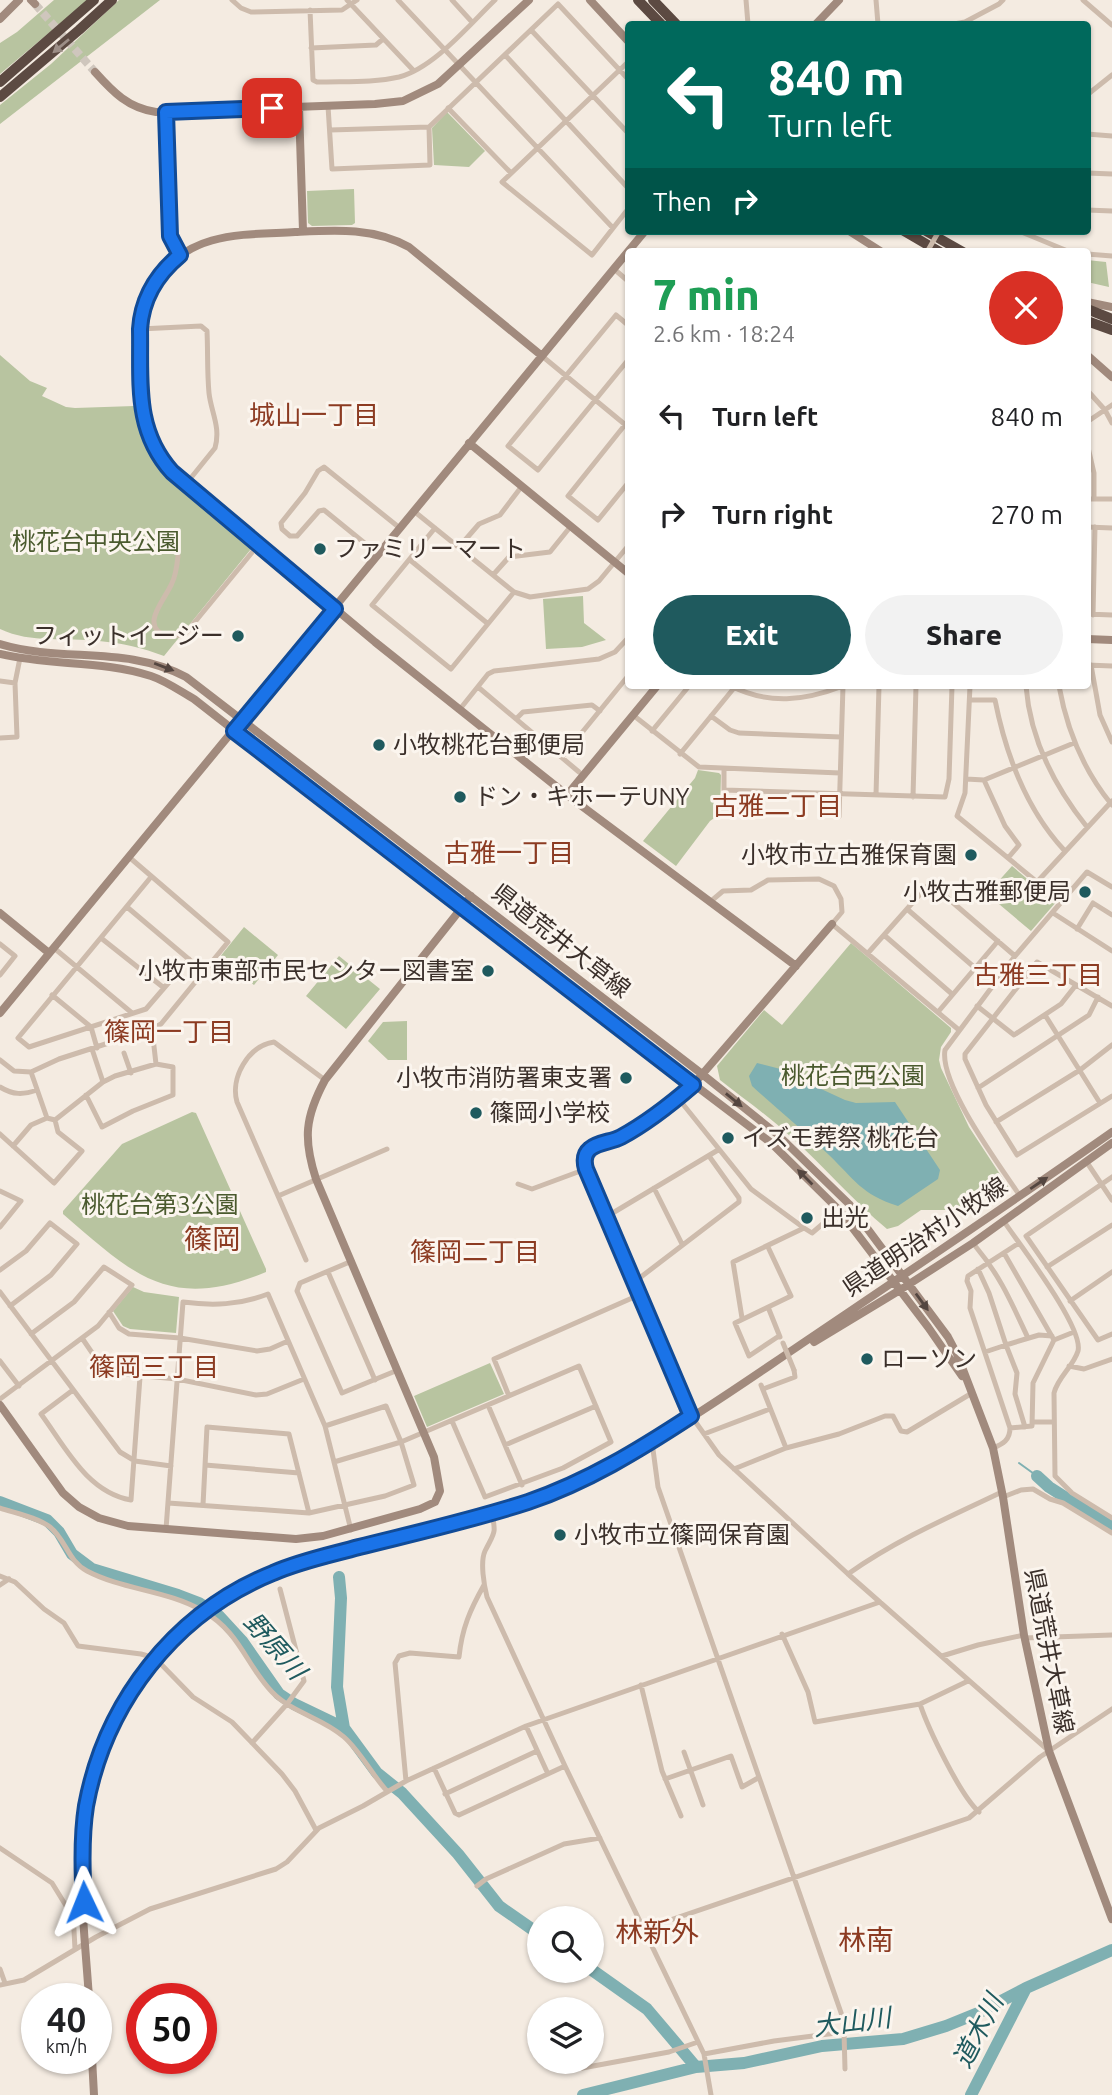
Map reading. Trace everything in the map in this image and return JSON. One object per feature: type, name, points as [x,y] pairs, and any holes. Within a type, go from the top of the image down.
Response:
[{"type":"highway","points":[[0,82],[94,0]]},
{"type":"highway","points":[[0,97],[111,0]]},
{"type":"highway","points":[[638,0],[658,21]]},
{"type":"highway","points":[[653,0],[673,21]]},
{"type":"highway","points":[[911,235],[933,248]]},
{"type":"highway","points":[[933,235],[956,248]]},
{"type":"highway","points":[[1091,311],[1112,319]]},
{"type":"highway","points":[[1091,322],[1112,330]]},
{"type":"street","points":[[0,19],[19,0]]},
{"type":"street","points":[[232,0],[251,12],[342,10],[352,2],[414,71]]},
{"type":"street","points":[[398,0],[613,228]]},
{"type":"street","points":[[452,0],[472,22]]},
{"type":"street","points":[[310,10],[312,77],[317,82],[389,79],[414,71],[444,49],[495,0]]},
{"type":"street","points":[[95,72],[114,93],[143,110],[166,112],[403,101],[427,92],[529,0]]},
{"type":"street","points":[[590,0],[625,38]]},
{"type":"street","points":[[746,0],[748,21]]},
{"type":"street","points":[[819,21],[839,0]]},
{"type":"street","points":[[876,0],[878,21]]},
{"type":"street","points":[[967,21],[1003,0]]},
{"type":"street","points":[[1083,0],[1112,25]]},
{"type":"street","points":[[330,130],[429,127],[558,4],[625,76]]},
{"type":"street","points":[[531,30],[625,130]]},
{"type":"street","points":[[311,48],[376,45],[383,39]]},
{"type":"street","points":[[505,55],[625,185]]},
{"type":"street","points":[[625,65],[502,182],[592,255],[625,213]]},
{"type":"street","points":[[1091,92],[1112,75]]},
{"type":"street","points":[[328,106],[332,169],[430,165],[429,127]]},
{"type":"street","points":[[299,107],[303,231]]},
{"type":"street","points":[[448,108],[511,173]]},
{"type":"street","points":[[166,112],[170,236],[180,255]]},
{"type":"street","points":[[1091,134],[1112,136]]},
{"type":"street","points":[[1091,173],[1112,174]]},
{"type":"street","points":[[1091,210],[1112,211]]},
{"type":"street","points":[[625,422],[409,247],[398,241],[359,230],[223,236],[197,245],[167,266],[150,290],[141,318],[142,401],[147,433],[161,459],[186,484],[335,609],[567,795],[796,966]]},
{"type":"street","points":[[855,235],[876,248]]},
{"type":"street","points":[[1030,235],[1060,248]]},
{"type":"street","points":[[1091,254],[1112,256]]},
{"type":"street","points":[[0,1013],[625,256]]},
{"type":"street","points":[[614,269],[625,278]]},
{"type":"street","points":[[1091,303],[1112,307]]},
{"type":"street","points":[[625,322],[616,315],[508,446],[538,470],[625,364]]},
{"type":"street","points":[[140,329],[201,326],[207,331],[209,396],[216,415],[217,442],[186,484]]},
{"type":"street","points":[[1091,359],[1112,377]]},
{"type":"street","points":[[1091,394],[1112,423]]},
{"type":"street","points":[[1091,419],[1112,405]]},
{"type":"street","points":[[625,426],[568,496],[598,520],[625,487]]},
{"type":"street","points":[[469,443],[625,570]]},
{"type":"street","points":[[1091,460],[1094,499],[1112,499]]},
{"type":"street","points":[[379,555],[324,510],[320,510],[296,536],[290,536],[282,529],[281,523],[305,493],[318,471],[324,467],[401,529]]},
{"type":"street","points":[[459,547],[479,524],[499,514],[522,486]]},
{"type":"street","points":[[415,512],[514,592],[530,597],[588,589],[599,581],[625,549]]},
{"type":"street","points":[[493,575],[509,557],[550,552],[571,526]]},
{"type":"street","points":[[1091,527],[1112,528]]},
{"type":"street","points":[[1091,597],[1095,527]]},
{"type":"street","points":[[435,528],[372,605],[451,669],[514,592]]},
{"type":"street","points":[[178,556],[174,581],[154,615],[153,622],[156,631],[168,638],[185,634],[259,544]]},
{"type":"street","points":[[410,560],[487,623]]},
{"type":"street","points":[[1091,615],[1112,615]]},
{"type":"street","points":[[1091,639],[1112,640]]},
{"type":"street","points":[[460,709],[488,674],[494,671],[599,659],[615,652],[625,641]]},
{"type":"street","name":"県道荒井大草線","points":[[0,645],[40,653],[126,657],[159,664],[200,685],[702,1074],[777,1134],[849,1204],[953,1346],[972,1393],[992,1448],[1024,1636],[1049,1751],[1112,1919]]},
{"type":"street","name":"県道荒井大草線","points":[[0,654],[125,669],[154,677],[194,699],[461,908],[770,1142],[839,1210],[968,1384]]},
{"type":"street","points":[[0,738],[17,737],[15,683],[20,658]]},
{"type":"street","points":[[1091,665],[1112,666]]},
{"type":"street","points":[[1091,674],[1100,715],[1112,742]]},
{"type":"street","points":[[0,681],[15,683]]},
{"type":"street","points":[[562,757],[625,681]]},
{"type":"street","points":[[478,687],[579,772]]},
{"type":"street","points":[[567,795],[655,689]]},
{"type":"street","points":[[652,731],[687,689]]},
{"type":"street","points":[[680,754],[731,689]]},
{"type":"street","points":[[738,689],[765,698],[793,700],[835,689]]},
{"type":"street","points":[[839,817],[843,689]]},
{"type":"street","points":[[876,795],[879,689]]},
{"type":"street","points":[[913,797],[916,689]]},
{"type":"street","points":[[724,770],[724,790],[946,797],[950,779],[952,689]]},
{"type":"street","points":[[970,689],[965,793],[957,816],[1037,882],[1111,803],[1083,763],[1064,714],[1060,689]]},
{"type":"street","points":[[1026,689],[1044,756],[1066,798],[1087,827]]},
{"type":"street","points":[[970,700],[995,700],[1001,732],[1014,768],[1037,814],[1065,850]]},
{"type":"street","points":[[516,719],[523,712],[592,705],[600,711]]},
{"type":"street","points":[[633,715],[699,768],[840,773]]},
{"type":"street","points":[[712,716],[730,730],[739,733],[841,737]]},
{"type":"street","points":[[966,779],[984,780],[1074,743]]},
{"type":"street","points":[[984,780],[999,815],[1019,845],[1008,858]]},
{"type":"street","points":[[0,1060],[14,1071],[31,1072],[152,1029],[161,1024],[228,942],[129,857]]},
{"type":"street","points":[[1020,1196],[969,1116],[947,1069],[945,1050],[1015,956],[1087,872],[1112,887]]},
{"type":"street","points":[[151,877],[18,1038],[29,1047],[146,1009],[189,959]]},
{"type":"street","points":[[710,902],[723,891],[751,890],[768,880],[819,878],[834,886],[841,899],[842,912],[693,1085],[618,1139],[592,1147],[585,1155],[586,1169],[691,1416],[719,1455],[848,1574],[1049,1751]]},
{"type":"street","points":[[868,953],[930,883],[1015,956]]},
{"type":"street","points":[[0,1405],[63,1493],[79,1507],[115,1524],[296,1539],[351,1530],[435,1502],[440,1491],[434,1457],[316,1179],[308,1150],[307,1126],[312,1105],[325,1080],[471,896]]},
{"type":"street","points":[[1077,929],[1093,903],[1112,915]]},
{"type":"street","points":[[127,907],[204,971]]},
{"type":"street","points":[[907,909],[974,967]]},
{"type":"street","points":[[0,913],[77,966],[132,1014]]},
{"type":"street","points":[[1053,913],[1112,951]]},
{"type":"street","points":[[832,923],[958,1030]]},
{"type":"street","points":[[884,935],[952,994]]},
{"type":"street","points":[[101,938],[164,988]]},
{"type":"street","points":[[938,1012],[998,941]]},
{"type":"street","points":[[0,944],[15,957],[0,975]]},
{"type":"street","points":[[1112,1006],[1037,962],[965,1055],[978,1088],[1017,1155],[1112,1096]]},
{"type":"street","points":[[976,1006],[1014,1035],[1061,1004],[1076,985]]},
{"type":"street","points":[[52,995],[91,1027],[103,1082]]},
{"type":"street","points":[[978,1088],[1089,1015],[1098,998]]},
{"type":"street","points":[[1045,1015],[1100,1103]]},
{"type":"street","points":[[152,1029],[156,1064]]},
{"type":"street","points":[[306,1260],[237,1102],[235,1083],[255,1050],[263,1044],[274,1042],[325,1080]]},
{"type":"street","points":[[996,1122],[1080,1070],[1112,1045]]},
{"type":"street","points":[[124,1054],[131,1073]]},
{"type":"street","points":[[55,1120],[86,1095],[103,1082],[156,1064],[173,1067],[173,1095],[102,1127],[86,1095]]},
{"type":"street","points":[[31,1072],[47,1118]]},
{"type":"street","points":[[0,1087],[12,1093],[24,1094],[37,1090]]},
{"type":"street","points":[[678,1098],[759,1197],[812,1233],[839,1210]]},
{"type":"street","points":[[13,1146],[32,1125],[47,1118],[55,1120]]},
{"type":"street","points":[[0,1134],[54,1183],[82,1151],[58,1132],[55,1120]]},
{"type":"street","name":"県道明治村小牧線","points":[[88,1983],[82,1856],[91,1784],[117,1715],[155,1658],[180,1632],[241,1587],[302,1562],[492,1513],[584,1480],[652,1442],[897,1287],[1112,1132]]},
{"type":"street","name":"県道明治村小牧線","points":[[906,1280],[971,1245],[1112,1143]]},
{"type":"street","points":[[278,1196],[387,1149]]},
{"type":"street","points":[[606,1217],[718,1150]]},
{"type":"street","points":[[634,1283],[739,1202],[709,1156]]},
{"type":"street","points":[[1086,1161],[1112,1200]]},
{"type":"street","points":[[518,1184],[531,1189],[541,1187],[586,1169]]},
{"type":"street","points":[[1112,1177],[1026,1236],[1098,1340],[1112,1334]]},
{"type":"street","points":[[654,1188],[682,1244]]},
{"type":"street","points":[[0,1191],[21,1201],[0,1227]]},
{"type":"street","points":[[1003,1220],[1062,1307],[1078,1340],[1078,1351],[1057,1381],[1054,1393],[1055,1476],[1072,1493],[1112,1518]]},
{"type":"street","points":[[0,1270],[26,1251],[50,1223],[77,1244],[51,1275],[10,1306]]},
{"type":"street","points":[[1047,1267],[1112,1226]]},
{"type":"street","points":[[742,1318],[733,1262],[804,1228]]},
{"type":"street","points":[[992,1448],[1006,1441],[1010,1428],[971,1308],[971,1291],[967,1281],[968,1276],[1019,1243]]},
{"type":"street","points":[[768,1247],[792,1296],[735,1323],[749,1356],[781,1339]]},
{"type":"street","points":[[976,1247],[1017,1309],[1028,1338]]},
{"type":"street","points":[[1004,1253],[1053,1338]]},
{"type":"street","points":[[352,1261],[300,1283],[297,1291],[342,1393],[398,1370]]},
{"type":"street","points":[[0,1399],[98,1326],[132,1285],[104,1267],[74,1302],[31,1334]]},
{"type":"street","points":[[978,1269],[1017,1373],[1015,1394],[1025,1427]]},
{"type":"street","points":[[328,1272],[375,1380]]},
{"type":"street","points":[[1070,1301],[1112,1272]]},
{"type":"street","points":[[0,1292],[120,1452],[135,1461],[171,1466]]},
{"type":"street","points":[[166,1529],[183,1302],[228,1304],[250,1301],[268,1294],[325,1426],[351,1530]]},
{"type":"street","points":[[509,1395],[494,1359],[639,1295]]},
{"type":"street","points":[[768,1307],[795,1377],[762,1387],[786,1448]]},
{"type":"street","points":[[109,1312],[120,1328],[130,1334],[180,1338],[257,1351],[288,1341]]},
{"type":"street","points":[[985,1352],[1039,1335],[1053,1338],[1074,1332]]},
{"type":"street","points":[[82,1338],[104,1368],[122,1375],[177,1379],[256,1395],[267,1394],[304,1379]]},
{"type":"street","points":[[1010,1428],[1032,1426],[1033,1383],[1053,1338]]},
{"type":"street","points":[[1069,1366],[1079,1370],[1112,1359]]},
{"type":"street","points":[[0,1361],[19,1386]]},
{"type":"street","points":[[334,1462],[401,1442],[579,1366],[611,1442],[563,1468],[485,1497],[452,1421]]},
{"type":"street","points":[[73,1390],[41,1414],[90,1481],[107,1493],[131,1500],[140,1377]]},
{"type":"street","points":[[734,1469],[786,1448],[839,1434],[885,1416],[893,1416],[901,1431],[907,1432],[972,1393]]},
{"type":"street","points":[[488,1405],[522,1485]]},
{"type":"street","points":[[168,1503],[309,1513],[385,1496],[414,1485],[401,1442],[386,1406],[325,1426]]},
{"type":"street","points":[[505,1444],[596,1406]]},
{"type":"street","points":[[704,1434],[770,1409]]},
{"type":"street","points":[[1032,1422],[1054,1422]]},
{"type":"street","points":[[203,1505],[207,1427],[289,1434],[309,1513]]},
{"type":"street","points":[[652,1442],[658,1487],[846,2027],[845,2068]]},
{"type":"street","points":[[205,1465],[299,1473]]},
{"type":"street","points":[[848,1574],[867,1560],[947,1516],[1021,1490],[1033,1489],[1063,1503],[1112,1533]]},
{"type":"street","points":[[0,1508],[50,1527],[75,1562],[89,1572],[177,1598],[207,1610],[249,1658],[265,1684],[287,1704],[346,1738],[388,1791]]},
{"type":"street","points":[[492,1513],[494,1537],[484,1552],[484,1585],[498,1623],[704,2054],[711,2095]]},
{"type":"street","points":[[0,1576],[15,1581],[44,1609],[65,1623],[78,1646],[155,1658],[193,1697],[232,1722],[282,1774],[295,1791],[316,1830]]},
{"type":"street","points":[[0,1585],[9,1579]]},
{"type":"street","points":[[404,1782],[395,1663],[398,1656],[410,1653],[459,1657],[469,1611],[484,1585]]},
{"type":"street","points":[[251,1743],[304,1681],[280,1589]]},
{"type":"street","points":[[0,1969],[2,1984],[24,1980],[85,1943],[155,1907],[276,1869],[287,1862],[316,1830],[404,1782],[544,1718],[880,1602]]},
{"type":"street","points":[[782,1634],[807,1692],[815,1722],[920,1704],[968,1681]]},
{"type":"street","points":[[942,1656],[978,1645],[1024,1636],[1112,1635]]},
{"type":"street","points":[[640,1685],[665,1779],[681,1816]]},
{"type":"street","points":[[920,1704],[933,1735],[963,1790],[979,1812]]},
{"type":"street","points":[[644,1930],[969,1818],[1049,1751],[1112,1709]]},
{"type":"street","points":[[526,1726],[548,1774]]},
{"type":"street","points":[[445,1794],[537,1751]]},
{"type":"street","points":[[684,1752],[704,1805]]},
{"type":"street","points":[[665,1779],[731,1756],[742,1787],[758,1778]]},
{"type":"street","points":[[433,1768],[455,1813],[459,1815],[565,1766]]},
{"type":"street","points":[[477,1886],[564,1844],[600,1838]]},
{"type":"street","points":[[0,1848],[52,1883],[68,1909],[74,1912],[75,1949]]},
{"type":"street","points":[[704,2054],[774,2041],[844,2033]]},
{"type":"street","points":[[604,2064],[698,2042]]},
{"type":"street","points":[[93,2074],[94,2095]]},
{"type":"green space","points":[[54,0],[88,0],[0,74],[0,43]]},
{"type":"green space","points":[[119,0],[160,0],[0,124],[0,105],[51,64]]},
{"type":"green space","points":[[447,112],[485,151],[469,167],[434,165],[432,128]]},
{"type":"green space","points":[[354,189],[355,223],[312,226],[308,223],[307,191]]},
{"type":"green space","points":[[1091,260],[1106,262],[1109,287],[1091,283]]},
{"type":"green space","name":"桃花台中央公園","points":[[0,355],[30,381],[47,388],[42,396],[66,407],[134,406],[145,443],[161,468],[251,546],[164,656],[116,643],[24,637],[0,629]]},
{"type":"green space","points":[[583,596],[584,623],[606,640],[582,647],[546,649],[543,599]]},
{"type":"green space","points":[[698,770],[721,775],[720,814],[710,821],[676,866],[643,841],[695,778]]},
{"type":"green space","points":[[1012,866],[1038,888],[1045,880],[1063,894],[1031,931],[987,894]]},
{"type":"green space","points":[[244,927],[278,955],[254,985],[219,958]]},
{"type":"green space","name":"桃花台西公園","points":[[851,943],[951,1028],[941,1047],[941,1068],[969,1127],[1009,1188],[949,1210],[921,1210],[898,1226],[887,1229],[784,1130],[720,1080],[717,1066],[764,1010],[782,1025]]},
{"type":"green space","points":[[339,956],[380,989],[346,1029],[306,996]]},
{"type":"green space","points":[[407,1021],[407,1060],[388,1060],[368,1041],[383,1022]]},
{"type":"green space","name":"桃花台第3公園","points":[[192,1112],[196,1113],[266,1269],[266,1272],[232,1283],[203,1288],[178,1287],[155,1281],[133,1270],[63,1214],[122,1144]]},
{"type":"green space","points":[[133,1287],[144,1292],[179,1297],[176,1333],[123,1326],[113,1311]]},
{"type":"green space","points":[[490,1363],[504,1394],[427,1427],[414,1396]]},
{"type":"water","points":[[757,1063],[796,1073],[845,1100],[856,1103],[895,1102],[940,1170],[938,1179],[898,1206],[867,1191],[752,1086],[749,1076]]},
{"type":"waterway","points":[[1019,1463],[1037,1476]]},
{"type":"waterway","points":[[1037,1476],[1049,1487],[1112,1527]]},
{"type":"waterway","name":"野原川","points":[[0,1502],[47,1520],[59,1532],[72,1554],[92,1569],[178,1595],[199,1603],[219,1616],[242,1641],[279,1694],[344,1728],[377,1773],[402,1793],[458,1854],[499,1906],[527,1926]]},
{"type":"waterway","points":[[339,1577],[341,1598],[337,1687],[344,1728]]},
{"type":"waterway","name":"大山川","points":[[583,2095],[696,2067],[744,2063],[822,2046],[903,2039],[978,2013],[1026,1988],[1112,1950]]},
{"type":"waterway","name":"野原川","points":[[604,1979],[647,2009],[696,2067]]},
{"type":"waterway","name":"道木川","points":[[971,2095],[1026,1988]]},
{"type":"tunnel","points":[[35,4],[95,72]]},
{"type":"place","name":"ファミリーマート","points":[[320,549]]},
{"type":"place","name":"フィットイージー","points":[[238,636]]},
{"type":"place","name":"小牧桃花台郵便局","points":[[379,745]]},
{"type":"place","name":"ドン・キホーテUNY","points":[[460,797]]},
{"type":"place","name":"小牧市立古雅保育園","points":[[971,855]]},
{"type":"place","name":"小牧古雅郵便局","points":[[1085,892]]},
{"type":"place","name":"小牧市東部市民センター図書室","points":[[488,971]]},
{"type":"place","name":"小牧市消防署東支署","points":[[626,1078]]},
{"type":"place","name":"篠岡小学校","points":[[476,1113]]},
{"type":"place","name":"イズモ葬祭 桃花台","points":[[728,1138]]},
{"type":"place","name":"出光","points":[[807,1218]]},
{"type":"place","name":"ローソン","points":[[867,1359]]},
{"type":"place","name":"小牧市立篠岡保育園","points":[[560,1535]]},
{"type":"district","name":"城山一丁目","points":[[314,415]]},
{"type":"district","name":"古雅二丁目","points":[[777,806]]},
{"type":"district","name":"古雅一丁目","points":[[509,853]]},
{"type":"district","name":"古雅三丁目","points":[[1038,975]]},
{"type":"district","name":"篠岡一丁目","points":[[169,1032]]},
{"type":"district","name":"篠岡","points":[[212,1239]]},
{"type":"district","name":"篠岡二丁目","points":[[475,1252]]},
{"type":"district","name":"篠岡三丁目","points":[[154,1367]]},
{"type":"district","name":"林新外","points":[[657,1932]]},
{"type":"district","name":"林南","points":[[866,1940]]},
{"type":"route","points":[[84,1902],[83,1831],[98,1760],[117,1715],[135,1685],[155,1658],[192,1621],[241,1587],[287,1567],[492,1513],[556,1492],[614,1464],[691,1416],[656,1338],[584,1160],[592,1147],[618,1139],[640,1126],[693,1085],[234,731],[335,609],[172,472],[155,451],[144,423],[140,329],[150,290],[167,266],[180,255],[170,236],[166,112],[272,108]]}]
